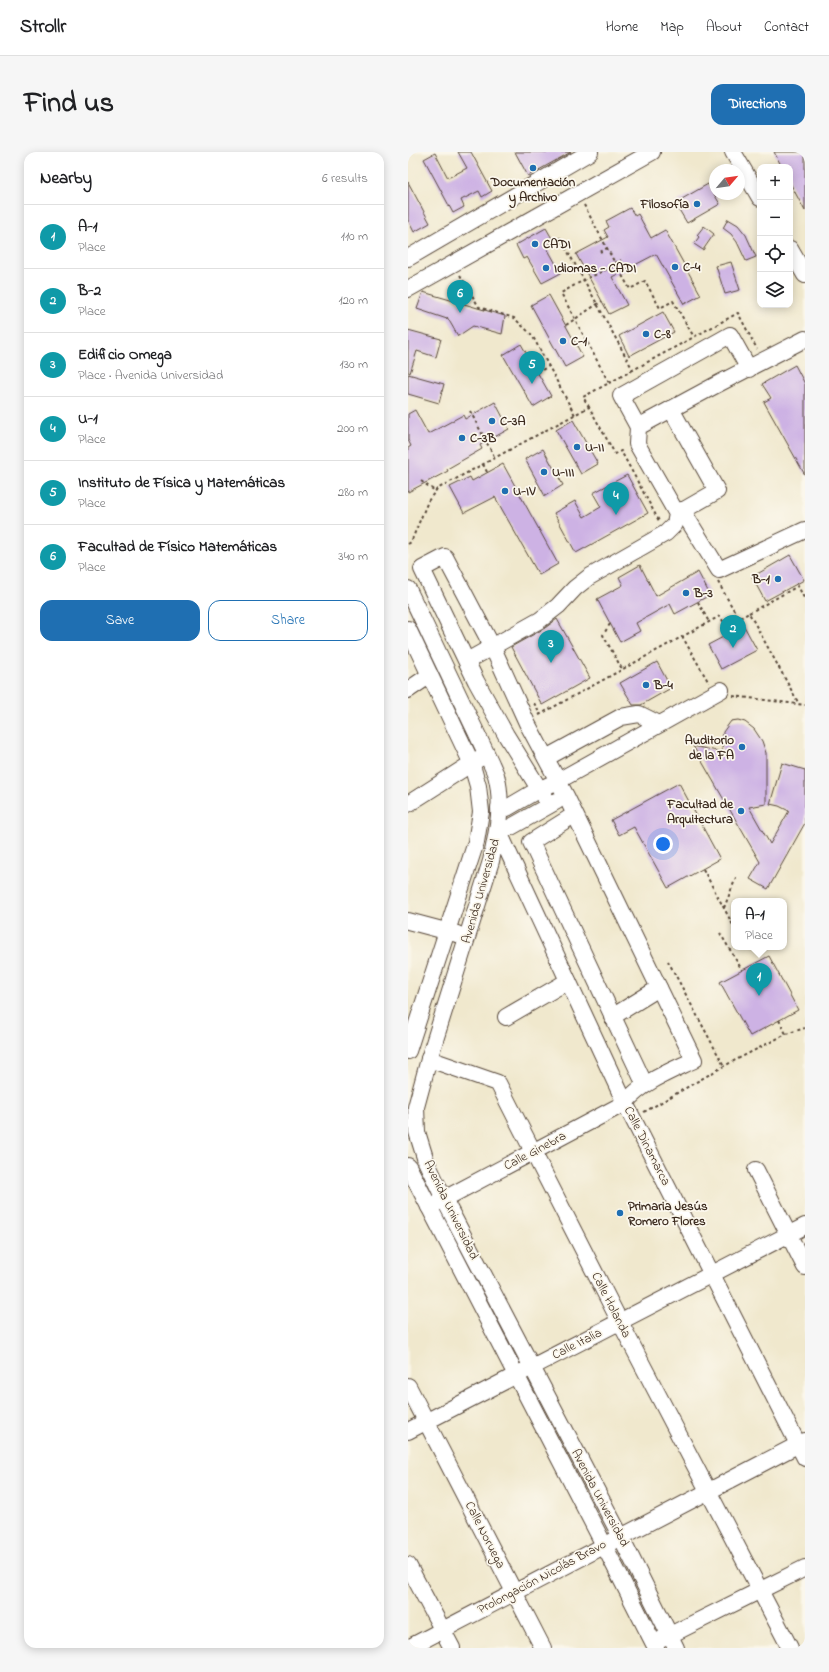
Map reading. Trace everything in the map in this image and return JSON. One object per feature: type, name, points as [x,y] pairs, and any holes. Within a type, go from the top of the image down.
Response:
[{"type":"street","points":[[408,258],[590,152]]},
{"type":"street","points":[[408,289],[652,152]]},
{"type":"street","points":[[734,152],[757,193]]},
{"type":"street","points":[[793,255],[805,275]]},
{"type":"street","points":[[748,369],[730,335],[621,396],[638,427],[637,444],[679,512],[719,570],[805,530]]},
{"type":"street","points":[[638,427],[805,339]]},
{"type":"street","points":[[467,662],[492,646],[540,620],[558,606],[588,577],[666,532],[675,524],[679,512],[717,491],[671,409]]},
{"type":"street","points":[[549,805],[506,735],[467,662],[415,572],[445,557],[531,720],[546,758],[659,988],[612,1017]]},
{"type":"street","name":"Avenida Universidad","points":[[408,589],[496,776],[499,808],[498,830],[491,861],[429,1060],[416,1108],[417,1132],[426,1161],[444,1199],[673,1642]]},
{"type":"street","name":"Avenida Universidad","points":[[408,629],[472,762],[478,786],[481,812],[476,842],[408,1051]]},
{"type":"street","points":[[408,690],[430,675]]},
{"type":"street","points":[[499,808],[507,808],[558,781],[717,692]]},
{"type":"street","points":[[546,758],[621,717],[639,714],[659,724]]},
{"type":"street","points":[[506,735],[531,720]]},
{"type":"street","points":[[408,804],[472,762],[487,755]]},
{"type":"street","points":[[498,830],[511,827],[566,796]]},
{"type":"street","points":[[574,815],[531,842],[645,1085]]},
{"type":"street","name":"Calle Dinamarca","points":[[498,830],[568,981],[713,1274],[803,1448]]},
{"type":"street","points":[[408,921],[468,938]]},
{"type":"street","points":[[506,1017],[568,981]]},
{"type":"street","name":"Calle Ginebra","points":[[429,1206],[533,1152],[628,1100],[645,1085],[694,1060],[659,988]]},
{"type":"street","name":"Calle Holanda","points":[[429,1060],[498,1083],[620,1322],[790,1648]]},
{"type":"street","name":"Avenida Universidad","points":[[408,1166],[604,1545],[651,1646]]},
{"type":"street","points":[[756,1170],[805,1267]]},
{"type":"street","name":"Calle Italia","points":[[408,1431],[805,1226]]},
{"type":"street","name":"Calle Noruega","points":[[408,1386],[543,1648]]},
{"type":"street","name":"Prolongación Nicolás Bravo","points":[[408,1648],[709,1491],[803,1448]]},
{"type":"street","points":[[408,1565],[452,1648]]},
{"type":"street","points":[[651,1646],[673,1642],[760,1591],[805,1568]]},
{"type":"path","points":[[577,193],[630,289],[645,281],[660,308],[673,301],[694,337]]},
{"type":"path","points":[[554,242],[560,238],[633,370]]},
{"type":"path","points":[[600,252],[607,248]]},
{"type":"path","points":[[610,383],[561,293],[621,260]]},
{"type":"path","points":[[453,263],[479,307],[514,318],[532,335],[575,415]]},
{"type":"path","points":[[566,325],[602,301]]},
{"type":"path","points":[[666,532],[621,451],[615,454],[583,397],[738,313],[759,354]]},
{"type":"path","points":[[537,373],[549,366]]},
{"type":"path","points":[[408,544],[411,542],[428,501],[437,489],[589,407]]},
{"type":"path","points":[[470,411],[495,458]]},
{"type":"path","points":[[483,464],[487,472]]},
{"type":"path","points":[[421,482],[435,491]]},
{"type":"path","points":[[717,580],[739,619]]},
{"type":"path","points":[[726,626],[798,586],[805,600]]},
{"type":"path","points":[[698,602],[709,622]]},
{"type":"path","points":[[749,613],[799,704]]},
{"type":"path","points":[[531,720],[720,616],[730,634]]},
{"type":"path","points":[[610,624],[603,635],[622,669]]},
{"type":"path","points":[[682,636],[717,692],[805,705]]},
{"type":"path","points":[[703,868],[731,922]]},
{"type":"path","points":[[724,908],[737,875]]},
{"type":"path","points":[[720,933],[742,970]]},
{"type":"path","points":[[668,961],[724,1066]]},
{"type":"path","points":[[779,1020],[786,1034]]},
{"type":"path","points":[[628,1100],[639,1115],[724,1066],[786,1034],[805,1028]]},
{"type":"building","points":[[458,152],[471,152],[492,191],[482,197],[479,191],[461,200],[464,207],[453,213],[424,159],[435,153],[448,178],[467,168]]},
{"type":"building","name":"Documentación y Archivo","points":[[515,152],[571,152],[528,176]]},
{"type":"building","points":[[774,152],[805,152],[805,211],[793,189],[793,164],[780,164]]},
{"type":"building","points":[[408,182],[430,223],[414,232],[408,220]]},
{"type":"building","name":"Filosofía","points":[[708,184],[709,200],[718,200],[720,204],[687,223],[675,203]]},
{"type":"building","points":[[630,208],[635,216],[638,214],[651,238],[665,230],[701,295],[684,304],[656,254],[612,277],[627,305],[609,314],[576,254],[608,237],[604,230],[609,227],[606,221]]},
{"type":"building","points":[[728,219],[738,225],[746,235],[756,257],[746,261],[737,242],[731,234],[723,228]]},
{"type":"building","points":[[704,226],[714,234],[703,250],[694,244],[699,237],[697,235]]},
{"type":"building","points":[[546,228],[554,242],[546,246],[561,273],[542,283],[527,257],[523,259],[516,245]]},
{"type":"building","points":[[731,262],[740,290],[725,294],[716,266]]},
{"type":"building","points":[[423,292],[505,316],[502,334],[473,326],[458,336],[447,317],[447,319],[417,309]]},
{"type":"building","name":"C-1","points":[[549,295],[583,357],[565,367],[531,305]]},
{"type":"building","name":"C-8","points":[[663,312],[674,332],[629,356],[619,336]]},
{"type":"building","points":[[408,330],[441,339],[436,357],[417,351],[410,373],[408,372]]},
{"type":"building","points":[[521,344],[551,396],[533,407],[503,355]]},
{"type":"building","points":[[795,365],[805,384],[805,475],[764,402],[771,398],[762,384]]},
{"type":"building","points":[[408,374],[444,384],[439,403],[408,394]]},
{"type":"building","points":[[495,402],[509,429],[480,445],[482,449],[447,469],[448,471],[408,492],[408,448],[411,446],[408,440],[408,414],[415,410],[428,434],[463,415],[465,419]]},
{"type":"building","name":"U-II","points":[[573,420],[598,464],[581,474],[556,430]]},
{"type":"building","name":"U-III","points":[[543,449],[563,485],[545,496],[525,459]]},
{"type":"building","points":[[503,464],[558,564],[539,575],[495,497],[464,513],[450,487],[470,477],[472,481]]},
{"type":"building","points":[[627,475],[648,513],[576,553],[554,513],[575,501],[584,517],[601,507],[593,493]]},
{"type":"building","name":"B-1","points":[[790,555],[804,580],[765,601],[752,577]]},
{"type":"building","points":[[640,565],[656,596],[698,572],[710,595],[675,614],[670,604],[636,623],[640,631],[620,642],[597,599],[623,585],[619,577]]},
{"type":"building","points":[[557,619],[590,678],[542,705],[511,647],[545,628]]},
{"type":"building","points":[[744,626],[757,650],[721,669],[708,645]]},
{"type":"building","name":"B-4","points":[[657,662],[671,688],[641,705],[633,705],[620,683]]},
{"type":"building","points":[[738,720],[745,722],[754,729],[762,741],[766,753],[766,804],[749,807],[770,844],[789,811],[779,806],[770,804],[782,763],[805,770],[805,823],[768,889],[750,879],[760,862],[693,746],[722,752],[723,732],[731,721]]},
{"type":"building","points":[[679,783],[720,859],[668,888],[634,827],[619,835],[611,820]]},
{"type":"building","points":[[769,956],[798,1010],[750,1036],[720,982]]},
{"type":"place","name":"Documentación y Archivo","points":[[533,168]]},
{"type":"place","name":"Filosofía","points":[[697,204]]},
{"type":"place","name":"CADI","points":[[535,244]]},
{"type":"place","name":"C-4","points":[[675,267]]},
{"type":"place","name":"Idiomas - CADI","points":[[546,268]]},
{"type":"place","name":"Facultad de Físico Matemáticas","points":[[460,313]]},
{"type":"place","name":"C-8","points":[[646,334]]},
{"type":"place","name":"C-1","points":[[563,341]]},
{"type":"place","name":"Instituto de Física y Matemáticas","points":[[532,384]]},
{"type":"place","name":"C-3A","points":[[492,421]]},
{"type":"place","name":"C-3B","points":[[462,438]]},
{"type":"place","name":"U-II","points":[[577,447]]},
{"type":"place","name":"U-III","points":[[544,472]]},
{"type":"place","name":"U-IV","points":[[505,491]]},
{"type":"place","name":"U-1","points":[[616,515]]},
{"type":"place","name":"B-1","points":[[778,579]]},
{"type":"place","name":"B-3","points":[[686,593]]},
{"type":"place","name":"B-2","points":[[733,648]]},
{"type":"place","name":"Edificio Omega","points":[[551,663]]},
{"type":"place","name":"B-4","points":[[646,685]]},
{"type":"place","name":"Auditorio de la FA","points":[[742,747]]},
{"type":"place","name":"Facultad de Arquitectura","points":[[741,811]]},
{"type":"place","name":"A-1","points":[[759,996]]},
{"type":"place","name":"Primaria Jesús Romero Flores","points":[[620,1213]]}]
